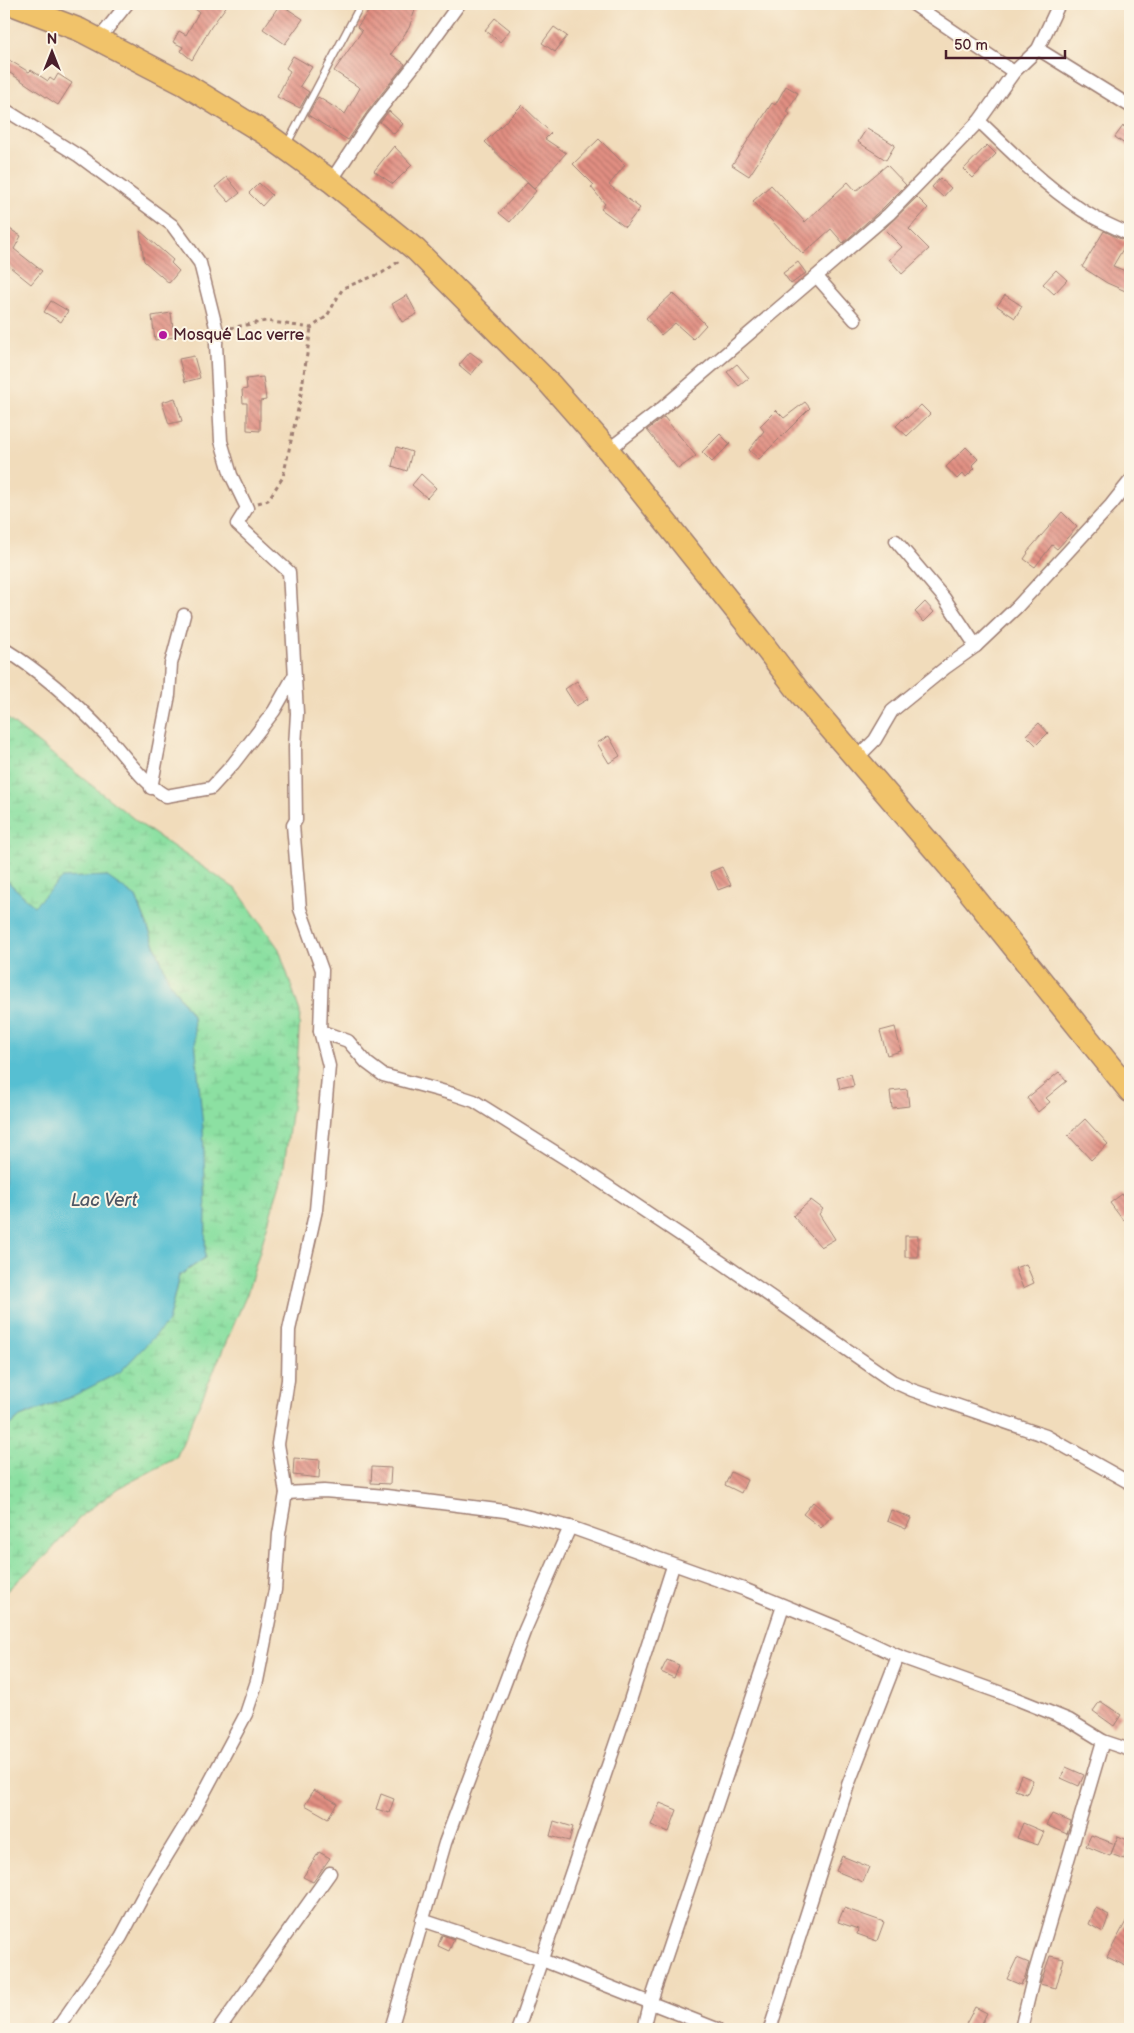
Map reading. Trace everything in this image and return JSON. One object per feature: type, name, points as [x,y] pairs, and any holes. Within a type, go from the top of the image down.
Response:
[{"type":"highway","points":[[12,4],[80,30],[186,86],[285,147],[331,181],[416,250],[550,384],[608,450],[800,693],[949,866],[1130,1091]]},
{"type":"street","points":[[98,40],[127,4]]},
{"type":"street","points":[[331,181],[372,119],[459,4]]},
{"type":"street","points":[[913,4],[1014,72]]},
{"type":"street","points":[[608,450],[661,409],[889,214],[979,121],[1014,72],[1038,49],[1060,4]]},
{"type":"street","points":[[1038,49],[1130,106]]},
{"type":"street","points":[[4,109],[79,156],[172,225],[200,263],[217,331],[221,441],[231,475],[248,508],[237,524],[289,572],[297,713],[295,747],[296,820],[293,825],[298,890],[300,909],[322,970],[320,1031],[329,1066],[316,1210],[289,1330],[288,1380],[278,1444],[286,1493],[279,1534],[276,1590],[258,1681],[246,1714],[197,1806],[150,1883],[121,1937],[58,2029]]},
{"type":"street","points":[[979,121],[1043,181],[1068,200],[1095,218],[1130,235]]},
{"type":"street","points":[[817,277],[855,320]]},
{"type":"street","points":[[856,759],[876,740],[892,711],[945,668],[976,646],[1017,607],[1130,481]]},
{"type":"street","points":[[896,542],[944,598],[976,646]]},
{"type":"street","points":[[151,788],[169,695],[171,664],[184,615]]},
{"type":"street","points":[[4,649],[26,662],[73,700],[128,759],[151,788],[166,796],[211,788],[233,764],[274,711],[294,676]]},
{"type":"street","points":[[320,1031],[348,1041],[367,1063],[383,1075],[453,1094],[474,1102],[582,1169],[724,1264],[892,1381],[912,1390],[1046,1436],[1130,1484]]},
{"type":"street","points":[[286,1493],[324,1491],[406,1498],[505,1511],[570,1528],[673,1566],[746,1590],[836,1626],[898,1656],[1004,1694],[1069,1720],[1103,1741],[1130,1750]]},
{"type":"street","points":[[390,2029],[445,1844],[524,1632],[570,1528]]},
{"type":"street","points":[[518,2029],[628,1707],[673,1566]]},
{"type":"street","points":[[644,2029],[650,2004],[783,1606]]},
{"type":"street","points":[[770,2029],[848,1785],[898,1656]]},
{"type":"street","points":[[1021,2029],[1034,1975],[1103,1741]]},
{"type":"street","points":[[219,2029],[330,1873]]},
{"type":"street","points":[[422,1920],[542,1960],[717,2029]]},
{"type":"lane","points":[[285,147],[361,4]]},
{"type":"path","points":[[248,508],[268,500],[283,477],[300,400],[311,328],[327,316],[343,288],[382,273],[416,250]]},
{"type":"path","points":[[217,331],[266,321],[311,328]]},
{"type":"green space","points":[[4,716],[143,826],[237,890],[279,949],[300,1012],[297,1071],[283,1173],[247,1294],[176,1458],[119,1488],[83,1514],[48,1554],[4,1593],[4,1431],[20,1417],[71,1397],[168,1322],[179,1276],[205,1258],[193,1017],[169,981],[136,897],[34,906],[4,878]]},
{"type":"water","name":"Lac Vert","points":[[106,876],[136,897],[169,981],[193,1017],[203,1128],[206,1212],[205,1258],[179,1276],[168,1322],[120,1372],[71,1397],[20,1417],[4,1431],[4,878],[34,906],[62,878]]},
{"type":"building","points":[[188,4],[228,4],[211,27],[192,60],[181,51],[183,47],[173,42],[179,31],[186,35],[199,12]]},
{"type":"building","points":[[280,4],[303,19],[285,44],[263,29]]},
{"type":"building","points":[[374,4],[417,4],[409,28],[391,54],[405,64],[348,140],[308,115],[318,97],[345,114],[360,88],[334,71],[362,31],[357,27]]},
{"type":"building","points":[[495,18],[510,30],[500,42],[485,30]]},
{"type":"building","points":[[554,27],[567,36],[555,52],[542,43]]},
{"type":"building","points":[[293,56],[312,67],[300,86],[309,92],[300,108],[277,97],[290,71],[286,68]]},
{"type":"building","points":[[4,57],[29,72],[31,70],[48,81],[50,78],[54,81],[58,74],[72,83],[58,105],[4,69]]},
{"type":"building","points":[[786,86],[798,93],[787,112],[790,114],[749,176],[732,165],[772,103],[775,105]]},
{"type":"building","points":[[522,105],[551,133],[545,139],[566,153],[534,189],[485,142]]},
{"type":"building","points":[[389,111],[403,124],[394,134],[380,122]]},
{"type":"building","points":[[1123,126],[1130,131],[1130,148],[1115,137]]},
{"type":"building","points":[[867,128],[895,145],[886,160],[858,142]]},
{"type":"building","points":[[599,139],[625,165],[609,185],[640,208],[625,227],[601,209],[605,204],[591,187],[594,185],[573,164]]},
{"type":"building","points":[[987,145],[996,154],[973,178],[964,169]]},
{"type":"building","points":[[394,146],[412,165],[393,184],[374,171]]},
{"type":"building","points":[[887,165],[906,185],[843,243],[831,229],[803,254],[753,201],[771,185],[805,222],[848,182],[856,191]]},
{"type":"building","points":[[227,177],[240,193],[229,202],[215,187]]},
{"type":"building","points":[[940,178],[951,188],[943,197],[932,187]]},
{"type":"building","points":[[259,183],[272,195],[262,206],[249,193]]},
{"type":"building","points":[[527,183],[536,191],[510,222],[499,213]]},
{"type":"building","points":[[917,197],[928,208],[909,229],[929,249],[902,274],[889,259],[902,247],[884,229]]},
{"type":"building","points":[[8,228],[21,236],[14,249],[42,271],[31,284],[5,263],[4,265],[4,235]]},
{"type":"building","points":[[140,231],[173,260],[171,263],[179,271],[169,283],[144,261]]},
{"type":"building","points":[[1104,231],[1127,242],[1113,266],[1130,273],[1130,293],[1107,283],[1082,267]]},
{"type":"building","points":[[798,262],[806,273],[791,284],[783,273]]},
{"type":"building","points":[[1056,270],[1067,280],[1054,294],[1043,284]]},
{"type":"building","points":[[673,293],[706,325],[693,339],[675,323],[661,335],[646,318]]},
{"type":"building","points":[[407,295],[417,314],[402,322],[392,304]]},
{"type":"building","points":[[1005,295],[1022,306],[1015,318],[997,306]]},
{"type":"building","points":[[51,301],[68,311],[61,322],[44,312]]},
{"type":"building","points":[[171,313],[174,337],[155,340],[152,316]]},
{"type":"building","points":[[470,352],[482,361],[471,375],[459,365]]},
{"type":"building","points":[[194,356],[200,378],[185,382],[179,359]]},
{"type":"building","points":[[737,364],[749,378],[739,386],[727,372]]},
{"type":"building","points":[[263,377],[266,400],[260,401],[260,431],[247,430],[247,403],[243,403],[242,390],[247,389],[246,379]]},
{"type":"building","points":[[175,398],[182,421],[169,424],[162,402]]},
{"type":"building","points":[[805,402],[810,408],[759,459],[749,450],[764,431],[760,426],[776,410],[784,418]]},
{"type":"building","points":[[921,405],[930,414],[907,436],[896,426]]},
{"type":"building","points":[[664,417],[696,456],[678,469],[647,430]]},
{"type":"building","points":[[720,434],[730,444],[712,462],[702,452]]},
{"type":"building","points":[[397,447],[412,452],[407,471],[392,466]]},
{"type":"building","points":[[966,447],[978,459],[972,465],[975,468],[966,477],[963,473],[957,479],[946,467]]},
{"type":"building","points":[[421,474],[436,488],[427,498],[412,485]]},
{"type":"building","points":[[1062,512],[1077,527],[1057,549],[1052,545],[1035,567],[1024,559],[1027,552]]},
{"type":"building","points":[[925,602],[934,612],[924,622],[915,612]]},
{"type":"building","points":[[577,681],[588,699],[576,706],[565,689]]},
{"type":"building","points":[[1039,723],[1048,733],[1036,745],[1026,735]]},
{"type":"building","points":[[609,736],[620,756],[609,763],[597,743]]},
{"type":"building","points":[[722,867],[731,885],[718,890],[710,872]]},
{"type":"building","points":[[895,1027],[901,1051],[887,1055],[880,1031]]},
{"type":"building","points":[[1059,1072],[1067,1081],[1046,1098],[1050,1102],[1038,1112],[1027,1098]]},
{"type":"building","points":[[851,1074],[854,1086],[840,1089],[837,1077]]},
{"type":"building","points":[[907,1089],[909,1106],[892,1108],[890,1091]]},
{"type":"building","points":[[1085,1119],[1108,1144],[1091,1160],[1068,1135]]},
{"type":"building","points":[[1122,1194],[1130,1206],[1130,1214],[1123,1220],[1110,1203]]},
{"type":"building","points":[[811,1200],[823,1209],[819,1214],[835,1239],[821,1247],[793,1216]]},
{"type":"building","points":[[905,1236],[918,1236],[918,1257],[905,1257]]},
{"type":"building","points":[[1026,1264],[1034,1283],[1023,1288],[1015,1268]]},
{"type":"building","points":[[294,1458],[320,1460],[319,1478],[293,1475]]},
{"type":"building","points":[[372,1467],[391,1468],[390,1484],[371,1483]]},
{"type":"building","points":[[731,1472],[747,1480],[741,1493],[725,1485]]},
{"type":"building","points":[[813,1502],[831,1517],[821,1528],[803,1514]]},
{"type":"building","points":[[891,1510],[911,1518],[906,1529],[887,1521]]},
{"type":"building","points":[[667,1660],[679,1665],[674,1678],[661,1672]]},
{"type":"building","points":[[1100,1701],[1121,1715],[1114,1726],[1093,1711]]},
{"type":"building","points":[[1066,1767],[1084,1775],[1079,1786],[1061,1778]]},
{"type":"building","points":[[1021,1775],[1033,1780],[1027,1794],[1015,1790]]},
{"type":"building","points":[[314,1790],[337,1803],[328,1818],[305,1805]]},
{"type":"building","points":[[381,1794],[394,1799],[389,1813],[376,1809]]},
{"type":"building","points":[[660,1803],[677,1810],[669,1832],[651,1825]]},
{"type":"building","points":[[1052,1814],[1071,1822],[1067,1834],[1046,1825]]},
{"type":"building","points":[[554,1821],[573,1827],[569,1841],[550,1836]]},
{"type":"building","points":[[1023,1823],[1044,1832],[1038,1845],[1017,1838]]},
{"type":"building","points":[[1091,1835],[1115,1844],[1110,1856],[1086,1846]]},
{"type":"building","points":[[1118,1836],[1130,1841],[1124,1859],[1111,1854]]},
{"type":"building","points":[[319,1852],[330,1858],[313,1882],[303,1877]]},
{"type":"building","points":[[842,1856],[869,1867],[863,1882],[836,1871]]},
{"type":"building","points":[[844,1908],[884,1922],[877,1941],[857,1934],[858,1929],[838,1922]]},
{"type":"building","points":[[1096,1908],[1109,1915],[1103,1932],[1089,1924]]},
{"type":"building","points":[[1130,1914],[1130,1968],[1107,1957]]},
{"type":"building","points":[[442,1935],[454,1939],[449,1951],[438,1946]]},
{"type":"building","points":[[1050,1956],[1064,1959],[1056,1988],[1040,1984]]},
{"type":"building","points":[[1017,1958],[1029,1963],[1021,1985],[1007,1979]]},
{"type":"building","points":[[975,2007],[987,2013],[979,2029],[966,2024]]},
{"type":"place","name":"Mosqué Lac verre","points":[[163,335]]}]
